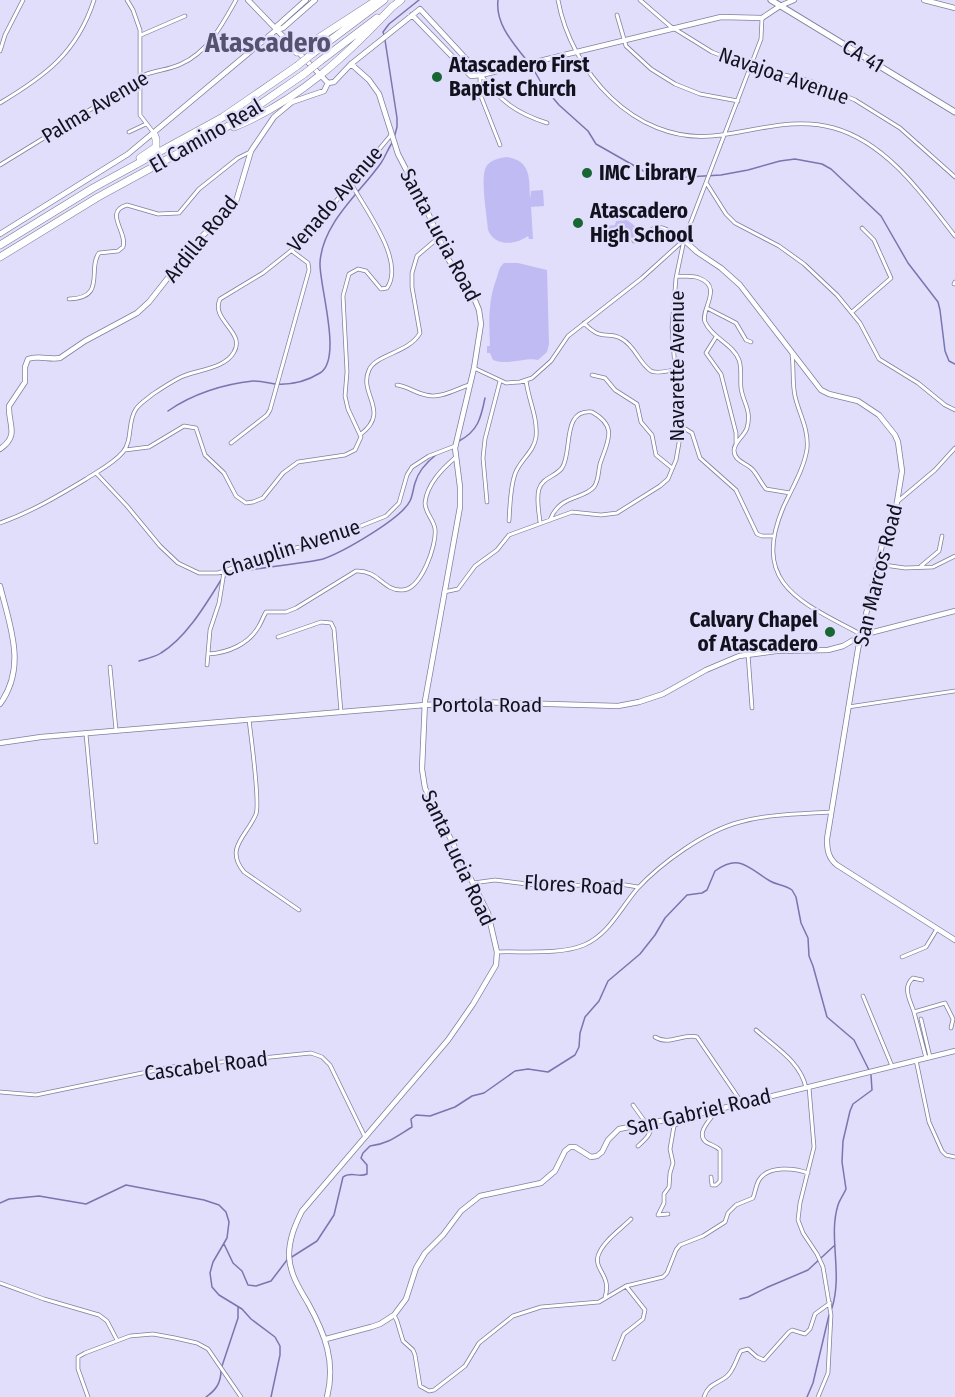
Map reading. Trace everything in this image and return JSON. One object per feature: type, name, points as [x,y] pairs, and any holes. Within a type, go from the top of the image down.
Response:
[{"type":"highway","points":[[297,51],[377,0]]},
{"type":"highway","name":"El Camino Real","points":[[0,245],[127,170],[223,117],[297,66],[384,0]]},
{"type":"highway","name":"El Camino Real","points":[[0,257],[98,197],[210,137],[264,103],[401,0]]},
{"type":"highway","points":[[210,137],[250,119],[320,77],[393,6]]},
{"type":"highway","points":[[127,170],[134,162],[154,149],[157,142],[154,134]]},
{"type":"main road","name":"CA 41","points":[[771,0],[955,112]]},
{"type":"street","points":[[0,51],[5,35],[23,0]]},
{"type":"street","points":[[0,103],[56,65],[79,35],[94,0]]},
{"type":"street","points":[[126,0],[137,18],[141,35],[140,112],[154,134]]},
{"type":"street","name":"Palma Avenue","points":[[0,165],[144,75],[175,66],[192,58],[219,31],[236,0]]},
{"type":"street","points":[[248,0],[328,83]]},
{"type":"street","points":[[558,0],[566,30],[576,53],[589,72],[619,105],[643,120],[662,129],[681,134],[710,136],[796,124],[825,126],[852,134],[879,151],[902,172],[955,236]]},
{"type":"street","name":"Navajoa Avenue","points":[[640,0],[674,28],[712,52],[751,67],[810,81],[855,100],[900,128],[955,177]]},
{"type":"street","points":[[547,123],[518,113],[511,108],[481,75],[420,9],[412,15],[471,76],[481,75],[624,42],[721,17],[762,18],[794,0]]},
{"type":"street","points":[[924,0],[955,8]]},
{"type":"street","name":"El Camino Real","points":[[0,234],[122,158],[154,134],[276,30],[279,24],[310,1]]},
{"type":"street","name":"Ardilla Road","points":[[0,449],[11,436],[9,406],[25,382],[25,367],[28,360],[36,357],[51,359],[60,357],[146,306],[202,235],[235,205],[251,151],[280,111],[299,99],[320,93],[328,83],[334,82],[351,64],[412,15]]},
{"type":"street","points":[[617,15],[624,42],[651,69],[675,84],[700,94],[738,101]]},
{"type":"street","points":[[141,35],[185,16]]},
{"type":"street","name":"Navarette Avenue","points":[[444,592],[458,590],[475,566],[497,550],[508,535],[575,512],[617,513],[668,479],[678,450],[679,425],[672,327],[676,276],[684,240],[761,39],[762,18]]},
{"type":"street","name":"Santa Lucia Road","points":[[327,1397],[331,1362],[326,1339],[296,1284],[290,1264],[290,1244],[296,1223],[302,1211],[458,1026],[494,972],[497,952],[488,913],[424,784],[422,769],[425,705],[460,507],[455,446],[471,384],[481,324],[478,306],[472,292],[448,259],[425,206],[398,154],[384,106],[376,89],[351,64]]},
{"type":"street","points":[[481,75],[480,94],[500,145]]},
{"type":"street","points":[[129,132],[146,124]]},
{"type":"street","name":"Venado Avenue","points":[[125,450],[132,418],[139,405],[174,380],[215,366],[234,353],[236,340],[218,312],[220,299],[263,273],[292,250],[320,223],[391,135]]},
{"type":"street","points":[[69,299],[81,297],[93,287],[96,279],[95,259],[99,253],[118,251],[123,247],[124,237],[116,219],[120,208],[127,205],[158,214],[179,213],[199,189],[238,158],[251,151]]},
{"type":"street","points":[[351,183],[385,244],[391,265],[391,280],[387,288],[381,289],[366,272],[358,269],[349,274],[344,291],[347,372],[345,396],[350,413],[361,434]]},
{"type":"street","points":[[706,184],[732,220],[779,246],[804,264],[837,295],[864,330],[879,359],[918,383],[945,405],[955,410]]},
{"type":"street","points":[[474,368],[500,381],[510,383],[526,380],[544,368],[568,336],[642,278],[684,240],[658,226],[652,227],[634,241]]},
{"type":"street","points":[[852,312],[891,279],[874,240],[862,228]]},
{"type":"street","points":[[0,523],[33,510],[96,473],[118,458],[125,450],[155,445],[184,426],[196,428],[201,447],[207,458],[224,473],[238,499],[250,502],[262,498],[282,473],[298,462],[353,452],[359,445],[361,434],[369,426],[375,412],[367,386],[367,375],[371,367],[382,358],[397,353],[416,339],[420,333],[412,287],[412,273],[417,256],[438,238]]},
{"type":"street","name":"San Marcos Road","points":[[684,240],[697,252],[722,268],[740,285],[821,390],[864,404],[879,415],[895,435],[901,463],[897,502],[882,545],[862,635],[848,707],[827,845],[831,860],[955,940]]},
{"type":"street","points":[[231,443],[267,415],[270,410],[309,270],[308,263],[292,250]]},
{"type":"street","points":[[676,276],[698,277],[706,282],[711,291],[705,321],[716,337],[739,359],[742,391],[748,406],[748,426],[736,443]]},
{"type":"street","points":[[707,308],[736,323],[746,340],[751,342]]},
{"type":"street","points":[[584,323],[598,335],[618,337],[630,344],[651,371],[674,370]]},
{"type":"street","points":[[716,337],[706,353],[721,374],[736,432],[734,451],[736,457],[752,469],[764,486],[770,490],[790,493]]},
{"type":"street","points":[[792,352],[795,397],[805,425],[807,441],[803,462],[773,536],[773,563],[785,585],[808,604],[862,635]]},
{"type":"street","points":[[592,375],[602,376],[615,390],[635,402],[641,422],[652,435],[656,455],[672,468]]},
{"type":"street","points":[[509,521],[514,476],[532,449],[536,438],[534,414],[526,380]]},
{"type":"street","points":[[488,502],[483,471],[484,450],[500,381]]},
{"type":"street","points":[[397,385],[427,396],[437,396],[471,384]]},
{"type":"street","points":[[541,522],[537,499],[540,485],[562,467],[575,418],[583,412],[592,412],[606,423],[609,434],[597,482],[590,490],[565,501],[550,520]]},
{"type":"street","points":[[679,425],[692,433],[700,458],[736,490],[757,534],[773,536]]},
{"type":"street","name":"Chauplin Avenue","points":[[96,473],[160,546],[178,563],[199,573],[225,572],[283,551],[321,542],[386,516],[399,503],[407,475],[412,467],[429,456],[455,446]]},
{"type":"street","points":[[897,502],[935,470],[955,448]]},
{"type":"street","points":[[208,654],[219,653],[247,640],[257,629],[266,612],[286,612],[296,608],[346,575],[356,571],[374,574],[395,590],[410,588],[428,566],[435,536],[434,526],[426,510],[425,502],[439,474],[456,457]]},
{"type":"street","points":[[919,567],[939,551],[942,536]]},
{"type":"street","points":[[878,564],[933,567],[955,556]]},
{"type":"street","points":[[207,665],[210,630],[219,603],[225,572]]},
{"type":"street","points":[[0,586],[15,643],[16,658],[12,681],[0,704]]},
{"type":"street","name":"Portola Road","points":[[1,744],[41,737],[425,705],[478,702],[618,706],[663,694],[706,670],[748,654],[828,650],[843,646],[862,635],[955,611]]},
{"type":"street","points":[[278,638],[321,622],[332,623],[341,712]]},
{"type":"street","points":[[748,654],[752,708]]},
{"type":"street","points":[[110,667],[116,731]]},
{"type":"street","points":[[848,707],[955,691]]},
{"type":"street","points":[[249,720],[257,812],[238,843],[236,857],[238,866],[244,873],[299,909]]},
{"type":"street","points":[[86,734],[96,842]]},
{"type":"street","points":[[497,952],[555,950],[582,946],[611,924],[639,887],[669,861],[706,836],[731,824],[758,818],[831,812]]},
{"type":"street","name":"Flores Road","points":[[473,884],[495,880],[552,886],[614,883],[639,887]]},
{"type":"street","points":[[902,957],[926,947],[937,928]]},
{"type":"street","points":[[922,980],[913,978],[909,981],[906,990],[928,1057]]},
{"type":"street","points":[[862,996],[892,1066]]},
{"type":"street","points":[[914,1012],[945,1003],[953,1019],[951,1028]]},
{"type":"street","points":[[921,1019],[928,1057]]},
{"type":"street","points":[[756,1030],[796,1065],[804,1076],[807,1088],[814,1142],[798,1220],[823,1267],[831,1315],[828,1373],[818,1397]]},
{"type":"street","points":[[656,1037],[669,1041],[693,1035],[697,1037],[742,1103]]},
{"type":"street","name":"San Gabriel Road","points":[[394,1315],[406,1299],[416,1268],[425,1253],[443,1235],[461,1211],[480,1196],[541,1183],[555,1171],[565,1151],[570,1147],[575,1147],[591,1157],[597,1156],[619,1129],[718,1109],[955,1052]]},
{"type":"street","name":"Cascabel Road","points":[[0,1092],[36,1095],[171,1067],[316,1054],[326,1059],[330,1065],[364,1137]]},
{"type":"street","points":[[916,1060],[929,1122],[942,1151],[946,1155],[955,1157]]},
{"type":"street","points":[[633,1105],[651,1129],[648,1136],[638,1146]]},
{"type":"street","points":[[711,1177],[712,1185],[720,1181],[718,1166],[720,1150],[706,1142],[702,1137],[702,1131],[718,1109]]},
{"type":"street","points":[[668,1214],[658,1215],[664,1203],[664,1194],[669,1187],[673,1163],[670,1149],[674,1126],[682,1121],[682,1117]]},
{"type":"street","points":[[326,1339],[371,1328],[394,1315],[398,1321],[403,1341],[415,1355],[420,1386],[429,1391],[434,1390],[465,1366],[479,1342],[513,1316],[541,1307],[599,1302],[626,1286],[663,1278],[680,1245],[703,1236],[725,1222],[728,1213],[736,1205],[753,1198],[759,1179],[768,1173],[787,1169],[808,1173]]},
{"type":"street","points":[[604,1299],[608,1288],[606,1276],[597,1258],[602,1248],[631,1219]]},
{"type":"street","points":[[0,1283],[44,1299],[94,1312],[107,1321],[117,1340]]},
{"type":"street","points":[[614,1359],[624,1334],[643,1318],[645,1310],[626,1286]]},
{"type":"street","points":[[704,1397],[706,1390],[712,1384],[728,1376],[741,1351],[748,1349],[764,1360],[792,1330],[805,1335],[810,1329],[815,1314],[830,1303]]},
{"type":"street","points":[[88,1397],[78,1369],[78,1357],[117,1340],[139,1335],[160,1334],[202,1345],[210,1352],[241,1397]]},
{"type":"shaded area","points":[[507,157],[521,162],[528,172],[530,199],[531,191],[543,190],[544,206],[531,207],[533,239],[529,239],[528,236],[511,243],[500,242],[491,236],[488,230],[484,188],[486,167],[498,159]]},
{"type":"shaded area","points":[[627,220],[639,229],[639,233],[633,238],[598,227],[615,225],[616,221]]},
{"type":"shaded area","points":[[504,263],[518,263],[547,270],[549,344],[547,352],[538,360],[499,362],[493,360],[490,353],[487,353],[487,346],[490,346],[489,321],[493,288]]},
{"type":"waterway","points":[[384,35],[383,32],[389,24],[419,0]]},
{"type":"waterway","points":[[498,0],[502,25],[528,62]]},
{"type":"waterway","points":[[385,40],[397,118],[394,138]]},
{"type":"waterway","points":[[531,65],[543,86],[559,105],[588,131],[596,144],[647,173],[670,178],[721,175],[795,159],[822,164],[831,169],[881,216],[908,263],[938,302],[945,351],[949,361],[955,364]]},
{"type":"waterway","points":[[168,411],[187,400],[220,387],[253,381],[276,384],[293,383],[315,376],[327,365],[330,338],[320,263],[322,248],[343,209],[381,163],[392,143]]},
{"type":"waterway","points":[[459,441],[475,428],[485,398]]},
{"type":"waterway","points":[[225,577],[241,572],[323,559],[344,550],[384,525],[404,508],[411,499],[418,475],[437,454]]},
{"type":"waterway","points":[[139,661],[159,654],[179,639],[195,620],[221,580]]},
{"type":"waterway","points":[[224,1244],[233,1263],[242,1271],[248,1285],[256,1286],[271,1281],[287,1260],[317,1241],[334,1215],[343,1177],[367,1174],[367,1165],[361,1158],[370,1146],[387,1141],[412,1127],[411,1119],[416,1115],[430,1116],[455,1107],[472,1096],[484,1093],[515,1071],[528,1069],[548,1072],[575,1055],[579,1047],[585,1017],[599,1001],[608,981],[640,954],[665,918],[687,895],[707,890],[715,871],[731,863],[744,864],[770,881],[792,890],[796,897],[801,923],[808,938],[809,956],[827,1017],[854,1040],[869,1070]]},
{"type":"waterway","points":[[832,1308],[836,1282],[835,1217],[846,1189],[842,1162],[843,1141],[853,1104],[872,1090],[871,1075]]},
{"type":"waterway","points":[[0,1203],[9,1199],[39,1196],[86,1204],[126,1185],[219,1205],[226,1212],[229,1222],[227,1238],[213,1262],[210,1273],[212,1287],[219,1295],[242,1309],[251,1319],[275,1337],[280,1346],[271,1397]]},
{"type":"waterway","points":[[740,1299],[808,1270],[835,1245]]},
{"type":"waterway","points":[[222,1366],[238,1318],[238,1307]]},
{"type":"waterway","points":[[807,1397],[813,1383],[829,1315]]},
{"type":"waterway","points":[[206,1397],[217,1386],[221,1370]]},
{"type":"place","name":"Atascadero First Baptist Church","points":[[437,77]]},
{"type":"place","name":"IMC Library","points":[[587,173]]},
{"type":"place","name":"Atascadero High School","points":[[578,223]]},
{"type":"place","name":"Calvary Chapel of Atascadero","points":[[830,632]]},
{"type":"district","name":"Atascadero","points":[[268,43]]}]
